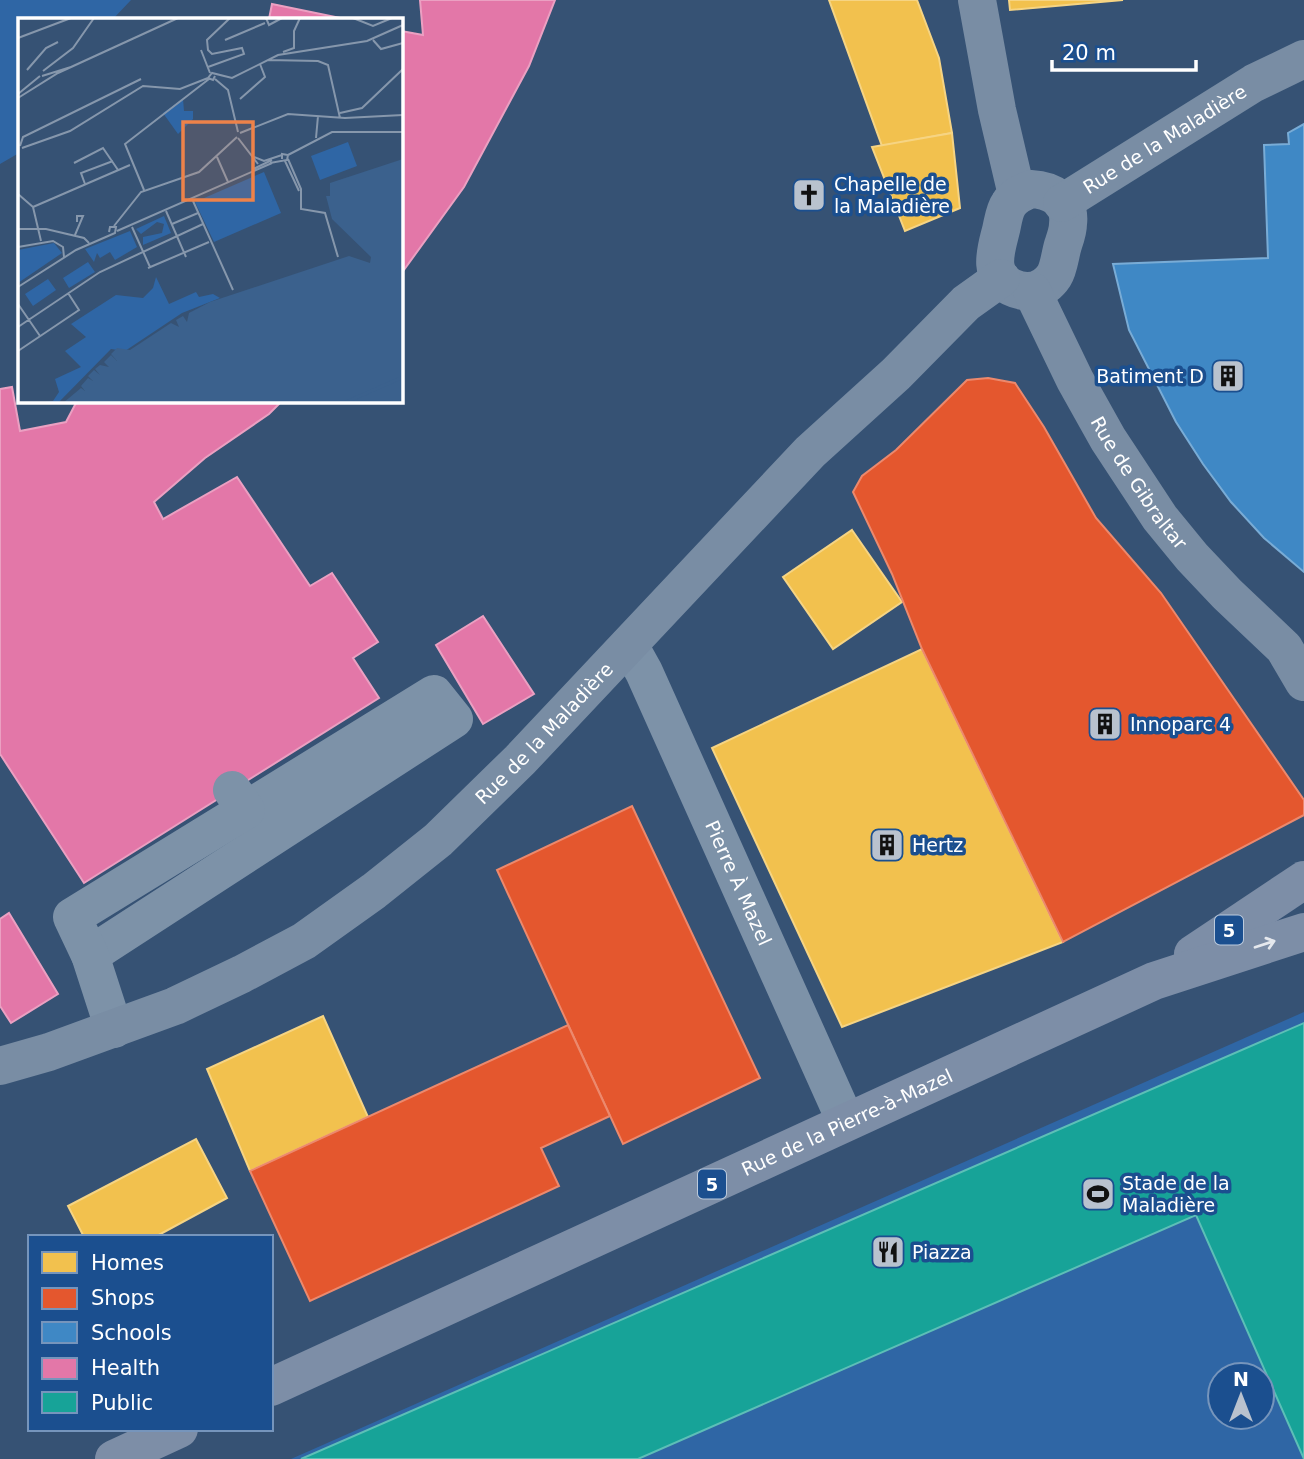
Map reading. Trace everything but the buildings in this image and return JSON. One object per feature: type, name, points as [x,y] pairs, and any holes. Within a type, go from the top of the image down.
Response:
[{"type":"main road","name":"Rue de la Pierre-à-Mazel","points":[[1154,981],[1304,880]]},
{"type":"main road","name":"Rue de la Pierre-à-Mazel","points":[[273,1386],[1154,981],[1304,932]]},
{"type":"main road","points":[[114,1459],[175,1431]]},
{"type":"street","points":[[977,0],[997,110],[1017,195]]},
{"type":"street","name":"Rue de la Maladière","points":[[1062,203],[1254,83],[1304,59]]},
{"type":"street","points":[[1031,189],[1045,190],[1058,197],[1062,203],[1066,208],[1069,223],[1055,275],[1045,286],[1017,285],[997,272],[994,258],[1008,206],[1017,195],[1031,189]]},
{"type":"street","name":"Rue de la Maladière","points":[[0,1066],[48,1052],[176,1006],[304,941],[373,891],[438,840],[480,800],[810,452],[896,374],[966,303],[1017,285]]},
{"type":"street","name":"Rue de Gibraltar","points":[[1017,285],[1102,428],[1160,518],[1218,584],[1294,652],[1304,681]]},
{"type":"street","name":"Pierre À Mazel","points":[[629,645],[644,672],[846,1122]]},
{"type":"street","points":[[90,955],[454,719],[434,694],[239,800],[72,917],[90,955],[114,1029]]},
{"type":"shaded area","points":[[0,0],[131,0],[114,18],[18,18],[18,154],[0,164]]},
{"type":"shaded area","name":"Stade de la Maladière","points":[[1304,1012],[1304,1459],[291,1459]]},
{"type":"place","name":"Chapelle de la Maladière","points":[[809,195]]},
{"type":"place","name":"Batiment D","points":[[1228,376]]},
{"type":"place","name":"Innoparc 4","points":[[1105,724]]},
{"type":"place","name":"Hertz","points":[[887,845]]},
{"type":"place","name":"Stade de la Maladière","points":[[1098,1194]]},
{"type":"place","name":"Piazza","points":[[888,1252]]}]
